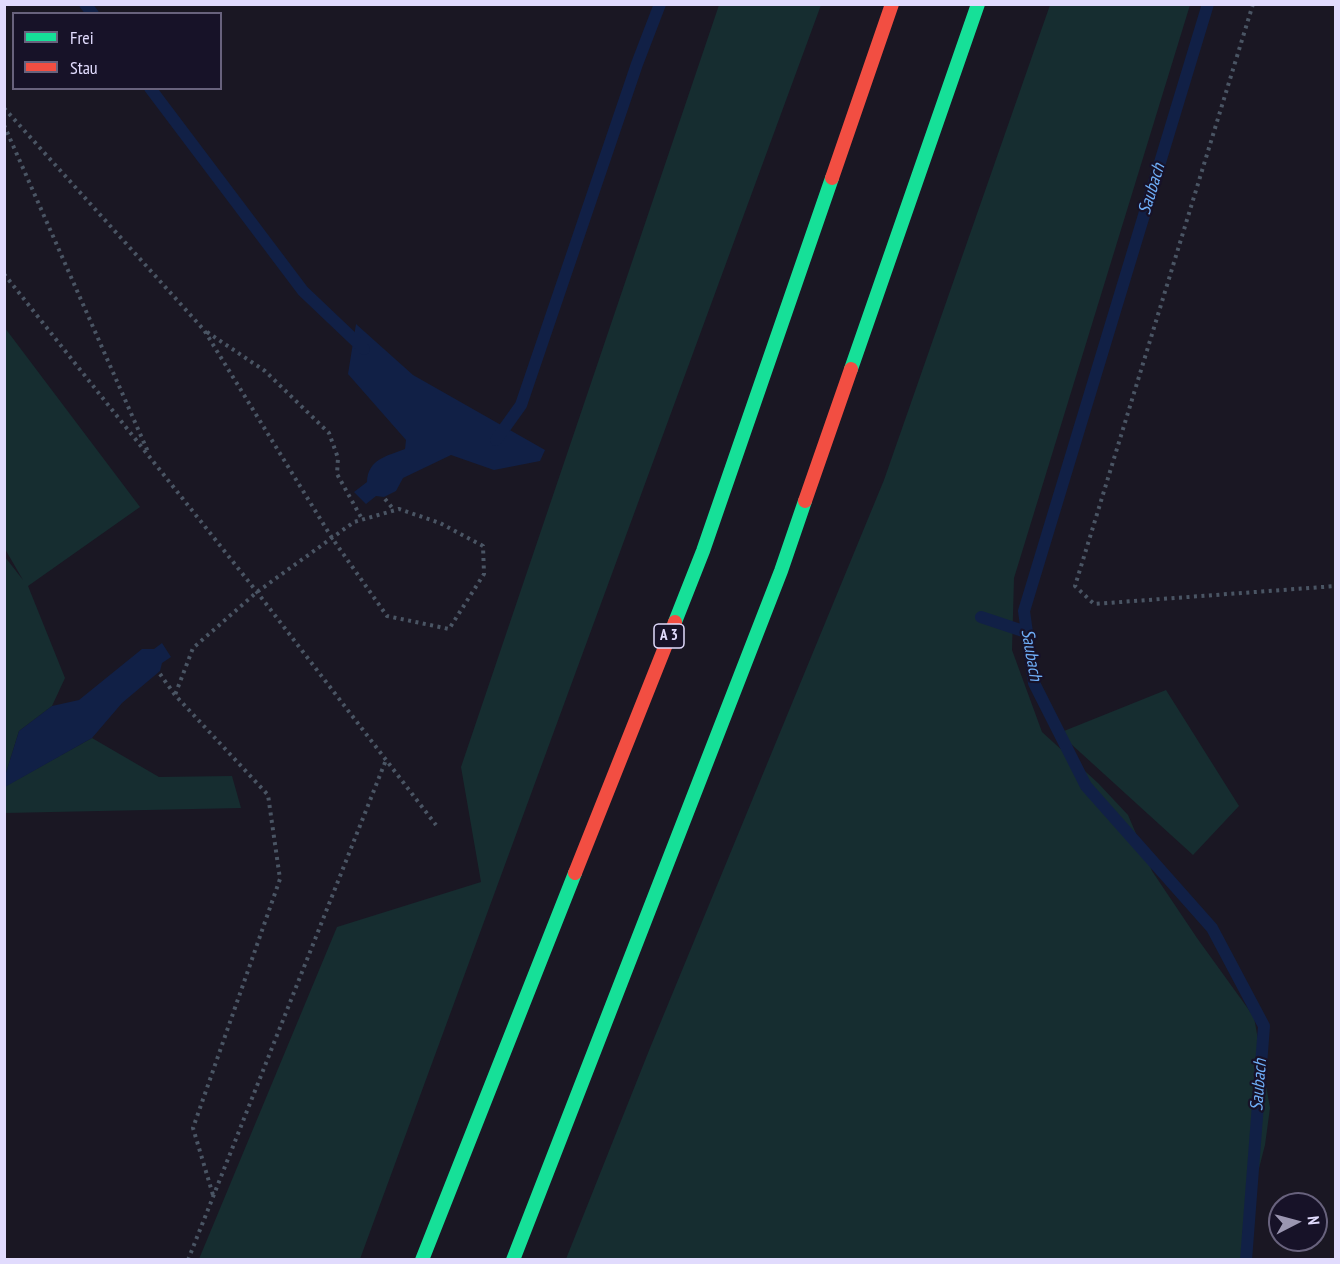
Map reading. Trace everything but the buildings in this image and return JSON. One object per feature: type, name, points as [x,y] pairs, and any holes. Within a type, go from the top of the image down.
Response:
[{"type":"highway","name":"A 3","points":[[422,1260],[703,551],[892,4]]},
{"type":"highway","points":[[513,1260],[781,571],[978,4]]},
{"type":"path","points":[[1253,4],[1076,586],[1094,604],[1335,586]]},
{"type":"path","points":[[4,108],[204,330],[332,538],[387,616],[449,629],[484,574],[483,546],[440,523],[397,509],[385,498]]},
{"type":"path","points":[[4,125],[152,460]]},
{"type":"path","points":[[4,274],[257,592],[436,825]]},
{"type":"path","points":[[204,330],[266,371],[329,433],[338,458],[337,474],[362,519]]},
{"type":"path","points":[[176,695],[193,648],[257,592],[362,519],[397,509]]},
{"type":"path","points":[[160,674],[176,695],[268,795],[280,879],[193,1128],[213,1195]]},
{"type":"path","points":[[188,1260],[387,759]]},
{"type":"green space","points":[[719,5],[821,5],[360,1259],[199,1259],[337,927],[481,882],[461,767]]},
{"type":"green space","points":[[1050,5],[1190,5],[1014,578],[1012,650],[1042,732],[1098,783],[1128,815],[1152,871],[1254,1017],[1270,1108],[1265,1145],[1242,1234],[1244,1259],[566,1259],[650,1048],[884,480]]},
{"type":"green space","points":[[5,328],[140,507],[28,586],[65,678],[52,706],[19,731],[5,776],[5,557],[23,580],[5,549]]},
{"type":"green space","points":[[1166,690],[1239,806],[1193,855],[1059,733]]},
{"type":"green space","points":[[92,738],[159,777],[232,776],[241,808],[5,813],[4,787]]},
{"type":"water","points":[[356,324],[413,375],[545,450],[540,461],[494,470],[451,455],[403,478],[396,491],[384,497],[376,496],[366,504],[354,492],[367,482],[368,474],[375,463],[385,456],[405,449],[406,440],[348,374]]},
{"type":"water","points":[[162,643],[171,657],[162,663],[160,671],[122,703],[92,738],[5,787],[5,776],[19,731],[52,706],[79,700],[142,649],[154,649]]},
{"type":"waterway","points":[[85,4],[91,12]]},
{"type":"waterway","points":[[496,440],[521,405],[637,64],[660,4]]},
{"type":"waterway","name":"Saubach","points":[[1208,4],[1024,611],[1034,683],[1086,786],[1212,928],[1264,1026],[1246,1260]]},
{"type":"waterway","points":[[152,90],[303,291],[364,349]]},
{"type":"waterway","points":[[981,617],[1026,632]]},
{"type":"traffic: fast","points":[[851,369],[978,4]]},
{"type":"traffic: fast","points":[[675,622],[703,551],[832,178]]},
{"type":"traffic: fast","points":[[513,1260],[781,571],[805,501]]},
{"type":"traffic: fast","points":[[422,1260],[575,873]]},
{"type":"traffic: jam","points":[[832,178],[892,4]]},
{"type":"traffic: jam","points":[[805,501],[851,369]]},
{"type":"traffic: jam","points":[[575,873],[675,622]]}]
